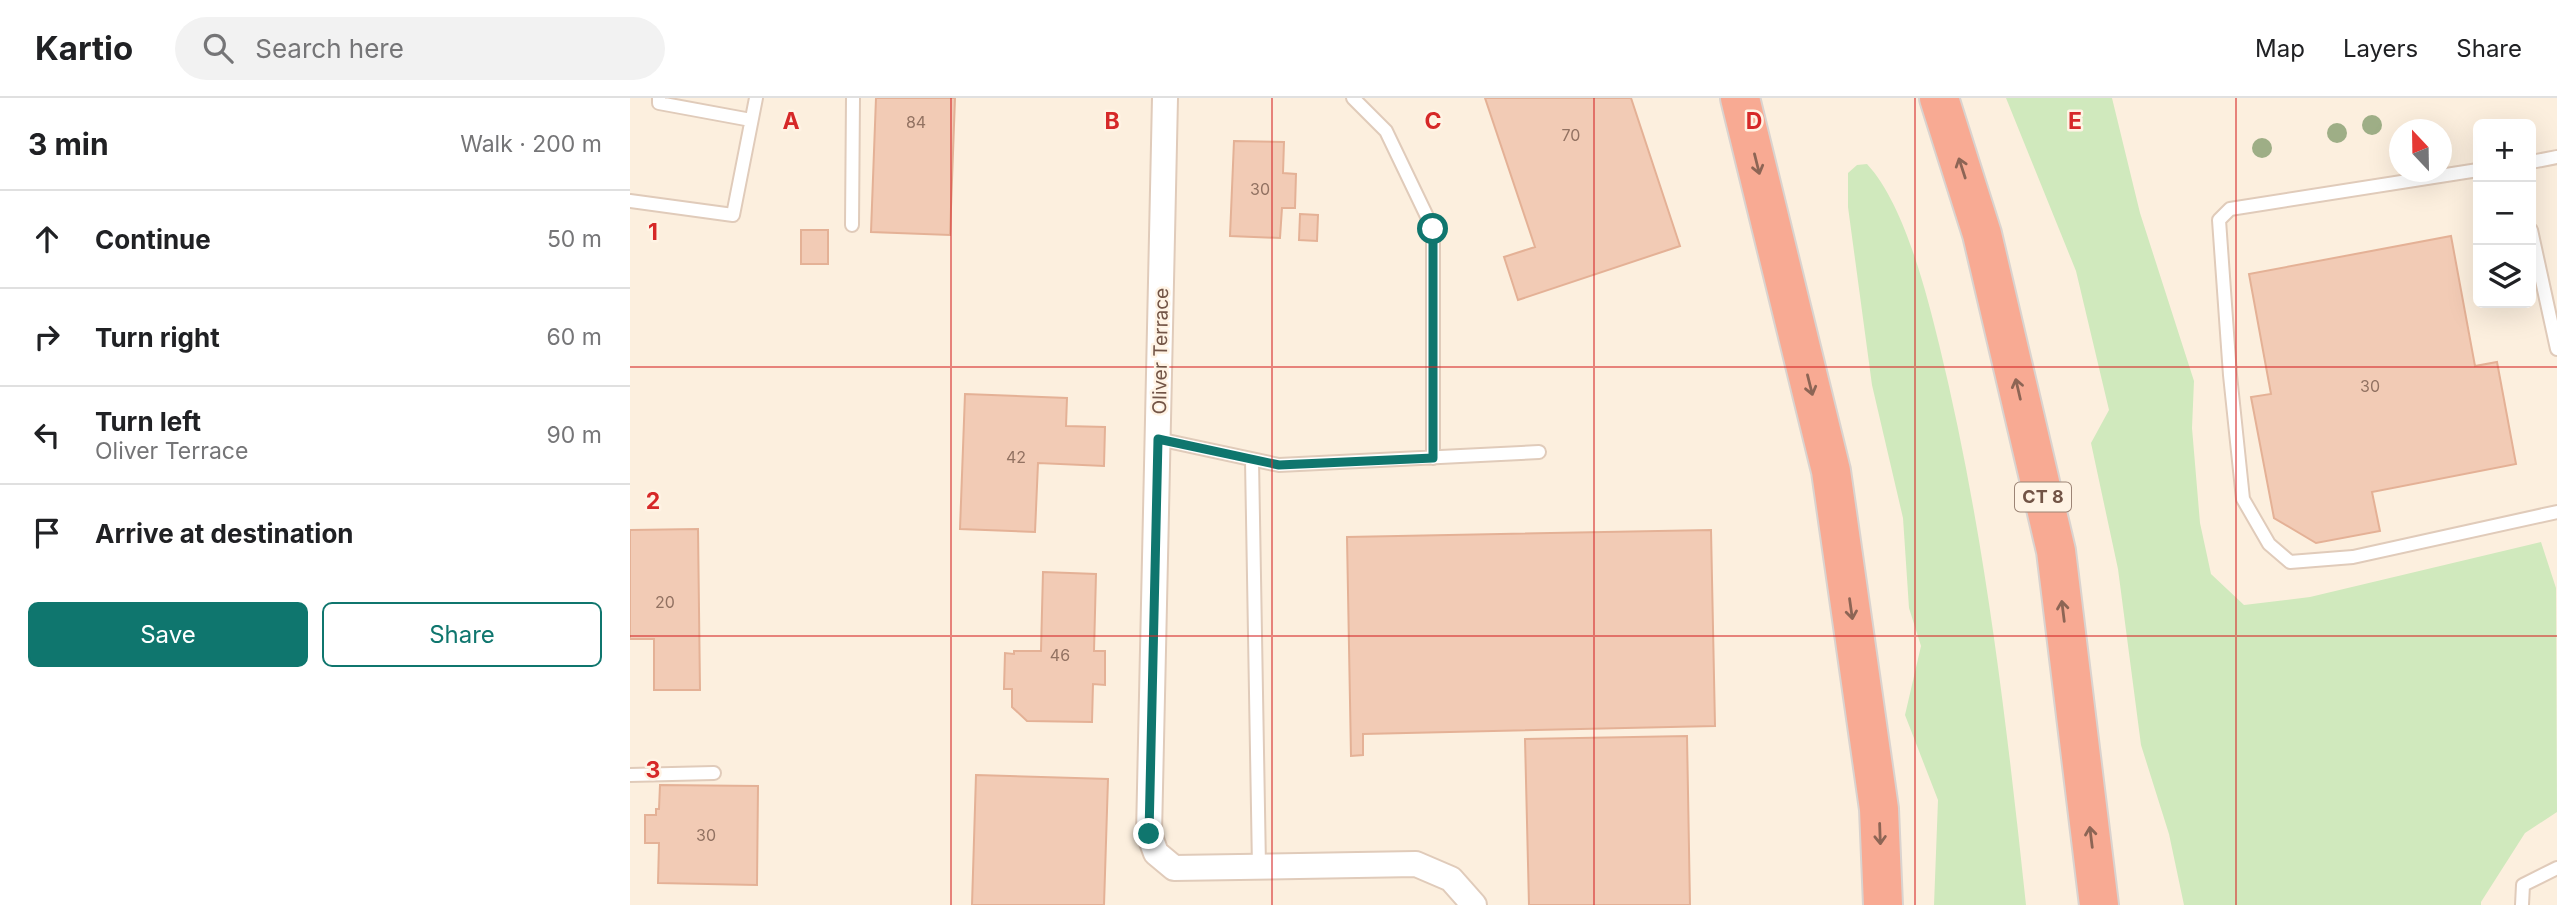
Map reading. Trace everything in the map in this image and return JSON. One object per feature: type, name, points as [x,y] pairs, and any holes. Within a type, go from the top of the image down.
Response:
[{"type":"highway","points":[[1740,98],[1831,471],[1879,809],[1883,905]]},
{"type":"highway","name":"CT 8","points":[[1940,98],[1982,234],[2056,551],[2099,905]]},
{"type":"street","name":"Oliver Terrace","points":[[1165,98],[1149,834],[1157,853],[1174,868],[1416,864],[1451,878],[1474,905]]},
{"type":"lane","points":[[659,98],[659,103],[751,120]]},
{"type":"lane","points":[[630,201],[733,215],[756,98]]},
{"type":"lane","points":[[852,225],[853,98]]},
{"type":"lane","points":[[1353,98],[1386,131],[1433,229],[1433,458]]},
{"type":"lane","points":[[2536,161],[2557,157]]},
{"type":"lane","points":[[2473,171],[2230,209],[2219,220],[2230,375],[2243,499],[2269,544],[2290,562],[2353,557],[2557,512]]},
{"type":"lane","points":[[2534,245],[2557,349]]},
{"type":"lane","points":[[1158,439],[1279,465],[1539,452]]},
{"type":"lane","points":[[1252,460],[1259,867]]},
{"type":"lane","points":[[630,775],[714,773]]},
{"type":"lane","points":[[2522,905],[2523,885],[2557,868]]},
{"type":"green space","points":[[2006,98],[2112,98],[2140,213],[2194,381],[2192,428],[2200,523],[2211,574],[2244,605],[2310,597],[2541,542],[2556,588],[2557,812],[2525,833],[2481,905],[2184,905],[2169,834],[2141,745],[2118,569],[2091,443],[2109,410],[2076,271]]},
{"type":"green space","points":[[1867,164],[1892,202],[1912,249],[1934,323],[1955,413],[1992,623],[2026,905],[1934,905],[1938,800],[1905,715],[1921,646],[1909,608],[1903,518],[1872,385],[1848,207],[1848,173],[1857,165]]},
{"type":"building","points":[[876,98],[955,98],[950,235],[871,232]]},
{"type":"building","points":[[1485,98],[1631,98],[1680,246],[1518,300],[1504,257],[1535,247]]},
{"type":"building","points":[[1234,141],[1284,142],[1283,173],[1296,174],[1295,208],[1282,208],[1280,238],[1230,236]]},
{"type":"building","points":[[1300,214],[1318,215],[1317,241],[1299,240]]},
{"type":"building","points":[[801,230],[828,230],[828,264],[801,264]]},
{"type":"building","points":[[2451,236],[2475,366],[2497,362],[2516,464],[2372,492],[2380,531],[2316,543],[2274,518],[2251,397],[2271,394],[2249,274]]},
{"type":"building","points":[[965,394],[1067,398],[1066,426],[1105,427],[1104,466],[1038,463],[1035,532],[960,529]]},
{"type":"building","points":[[698,529],[700,690],[654,690],[654,639],[630,639],[630,530]]},
{"type":"building","points":[[1711,530],[1715,726],[1363,734],[1363,755],[1351,756],[1347,537]]},
{"type":"building","points":[[1043,572],[1096,574],[1094,651],[1105,651],[1105,685],[1093,684],[1092,722],[1027,721],[1012,707],[1012,689],[1004,689],[1005,653],[1041,651]]},
{"type":"building","points":[[1687,736],[1690,905],[1529,905],[1525,739]]},
{"type":"building","points":[[976,775],[1108,779],[1104,905],[972,905]]},
{"type":"building","points":[[660,785],[758,786],[757,885],[658,883],[659,843],[645,843],[645,815],[656,815],[656,809],[659,809]]},
{"type":"route","points":[[1149,834],[1158,439],[1279,465],[1433,458],[1433,229]]}]
